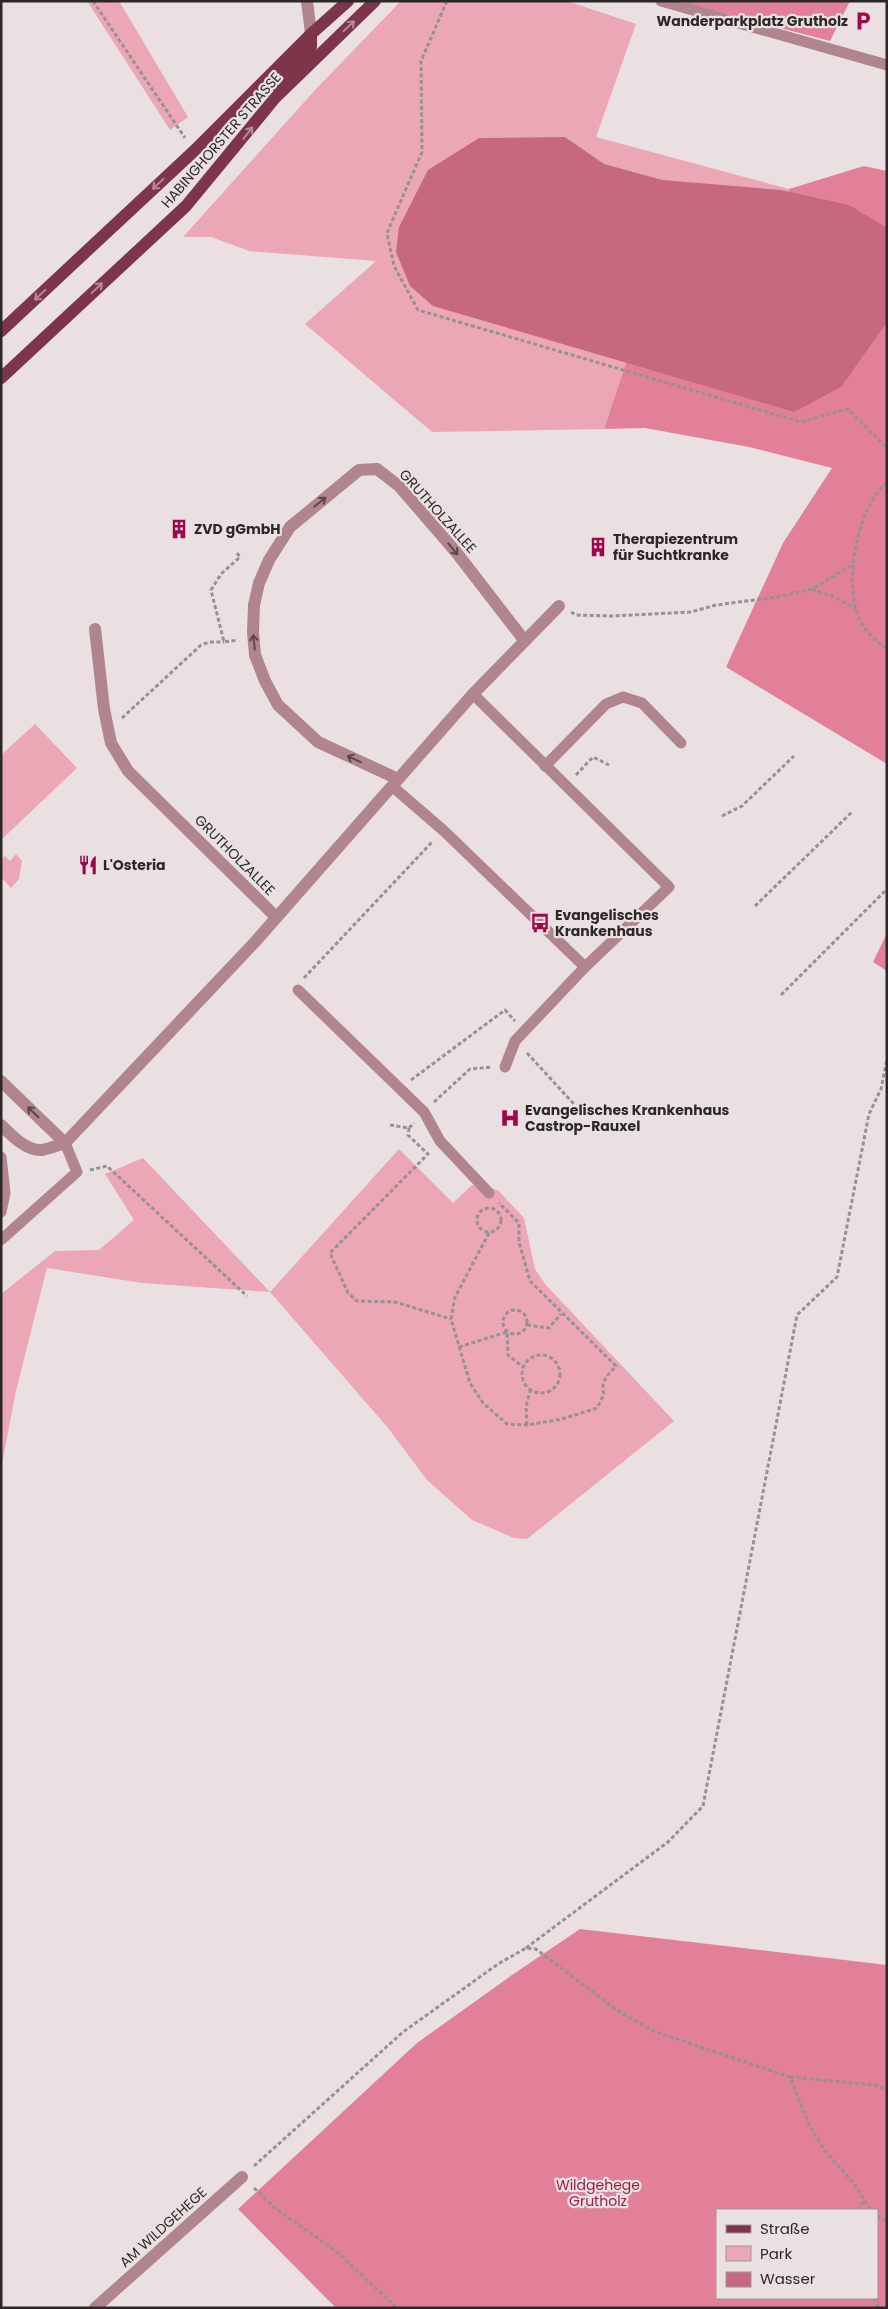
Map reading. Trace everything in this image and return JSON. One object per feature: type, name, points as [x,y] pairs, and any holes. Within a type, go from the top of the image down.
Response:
[{"type":"main road","name":"HABINGHORSTER STRASSE","points":[[1,331],[194,151],[311,34],[348,1]]},
{"type":"main road","name":"HABINGHORSTER STRASSE","points":[[1,378],[186,206],[275,98],[375,1]]},
{"type":"main road","points":[[275,98],[287,73],[311,47],[311,34]]},
{"type":"street","points":[[307,1],[311,34]]},
{"type":"street","name":"GRUTHOLZALLEE","points":[[395,783],[318,742],[278,705],[265,681],[255,655],[253,637],[254,605],[259,583],[269,560],[290,527],[359,470],[377,469],[399,486],[456,552],[524,640]]},
{"type":"street","name":"GRUTHOLZALLEE","points":[[65,1143],[276,917],[473,694],[559,606]]},
{"type":"street","name":"GRUTHOLZALLEE","points":[[96,629],[108,730],[111,743],[128,771],[276,917]]},
{"type":"street","points":[[1,1081],[65,1143]]},
{"type":"street","points":[[1,1125],[12,1136],[28,1147],[40,1150],[65,1143]]},
{"type":"street","name":"AM WILDGEHEGE","points":[[103,2305],[242,2177]]},
{"type":"lane","points":[[661,1],[887,65]]},
{"type":"lane","points":[[473,694],[564,786],[669,887],[585,967],[525,1030],[515,1041],[505,1067]]},
{"type":"lane","points":[[545,766],[606,704],[623,697],[642,703],[681,743]]},
{"type":"lane","points":[[395,783],[585,967]]},
{"type":"lane","points":[[298,987],[424,1112],[440,1141],[489,1192]]},
{"type":"lane","points":[[1,1240],[77,1172],[65,1143]]},
{"type":"lane","points":[[1,1157],[5,1193],[1,1212]]},
{"type":"path","points":[[93,1],[194,151]]},
{"type":"path","points":[[448,1],[422,61],[422,152],[387,233],[394,266],[418,310],[801,422],[848,409],[887,448]]},
{"type":"path","points":[[887,482],[877,490],[862,525],[853,564],[852,591],[856,610],[863,627],[887,648]]},
{"type":"path","points":[[224,642],[211,590],[221,574],[240,557],[237,553]]},
{"type":"path","points":[[559,606],[576,614],[612,616],[691,612],[716,605],[777,597],[812,589],[853,564]]},
{"type":"path","points":[[812,589],[832,596],[856,610]]},
{"type":"path","points":[[108,730],[201,645],[209,642],[224,642],[253,637]]},
{"type":"path","points":[[722,816],[742,806],[794,756]]},
{"type":"path","points":[[564,786],[593,757],[609,765]]},
{"type":"path","points":[[755,906],[852,812]]},
{"type":"path","points":[[298,987],[444,830]]},
{"type":"path","points":[[781,995],[887,889]]},
{"type":"path","points":[[403,1074],[410,1080],[505,1010],[525,1030]]},
{"type":"path","points":[[515,1041],[584,1115]]},
{"type":"path","points":[[396,2308],[336,2251],[276,2209],[242,2177],[403,2032],[498,1964],[526,1948],[668,1842],[703,1806],[797,1315],[837,1277],[869,1114],[881,1088],[887,1059]]},
{"type":"path","points":[[470,1069],[505,1067]]},
{"type":"path","points":[[409,1128],[408,1135],[428,1154],[330,1253],[348,1293],[357,1300],[395,1302],[451,1319]]},
{"type":"path","points":[[77,1172],[108,1166],[247,1296]]},
{"type":"path","points":[[489,1192],[519,1223],[520,1242],[530,1281],[561,1314],[616,1366],[602,1386],[604,1394],[596,1408],[562,1419],[527,1425],[507,1424],[483,1403],[470,1383],[451,1319],[455,1297],[489,1233],[497,1230],[501,1223],[500,1214],[494,1208],[486,1208],[478,1213],[476,1221],[480,1229],[489,1233]]},
{"type":"path","points":[[459,1347],[507,1332],[520,1334],[527,1325],[527,1319],[523,1313],[517,1310],[510,1311],[504,1317],[503,1325],[507,1332],[508,1355],[523,1367]]},
{"type":"path","points":[[527,1325],[549,1328],[561,1314]]},
{"type":"path","points":[[537,1355],[546,1355],[555,1360],[560,1368],[560,1378],[557,1387],[549,1392],[539,1394],[530,1391],[522,1380],[523,1367],[528,1359],[537,1355]]},
{"type":"path","points":[[527,1425],[526,1407],[530,1391]]},
{"type":"path","points":[[526,1948],[536,1949],[615,2009],[653,2031],[790,2077],[875,2085],[887,2090]]},
{"type":"path","points":[[790,2077],[810,2127],[825,2151],[852,2181],[870,2209]]},
{"type":"path","points":[[858,2209],[864,2202]]},
{"type":"green space","points":[[87,1],[119,1],[188,117],[170,130]]},
{"type":"green space","points":[[401,1],[567,1],[636,24],[596,137],[789,189],[762,361],[633,346],[604,429],[432,432],[305,324],[376,261],[249,251],[211,237],[183,237],[316,89]]},
{"type":"green space","points":[[677,1],[850,1],[830,41]]},
{"type":"green space","points":[[864,166],[887,171],[887,764],[726,667],[783,543],[832,468],[749,447],[645,428],[604,429],[632,346],[762,361],[789,189]]},
{"type":"green space","points":[[35,724],[77,768],[1,840],[1,755]]},
{"type":"green space","points":[[16,854],[22,861],[19,879],[11,888],[1,877],[1,859],[5,856],[10,861]]},
{"type":"green space","points":[[887,933],[887,971],[873,962]]},
{"type":"green space","points":[[399,1149],[453,1203],[472,1185],[498,1190],[524,1218],[535,1269],[545,1284],[674,1421],[527,1539],[514,1538],[472,1520],[427,1480],[388,1428],[270,1292]]},
{"type":"green space","points":[[143,1158],[270,1292],[142,1283],[47,1268],[16,1391],[1,1469],[1,1294],[55,1251],[99,1250],[134,1220],[105,1174]]},
{"type":"green space","name":"Wildgehege Grutholz","points":[[580,1929],[887,1965],[887,2308],[336,2308],[238,2209],[417,2043]]},
{"type":"water","points":[[565,137],[604,164],[662,180],[781,190],[849,205],[887,228],[887,322],[841,387],[794,412],[433,306],[410,286],[396,252],[399,227],[428,170],[479,138]]},
{"type":"place","name":"Wanderparkplatz Grutholz","points":[[863,21]]},
{"type":"place","name":"ZVD gGmbH","points":[[179,529]]},
{"type":"place","name":"Therapiezentrum für Suchtkranke","points":[[598,547]]},
{"type":"place","name":"L'Osteria","points":[[88,865]]},
{"type":"place","name":"Evangelisches Krankenhaus","points":[[540,923]]},
{"type":"place","name":"Evangelisches Krankenhaus Castrop-Rauxel","points":[[510,1118]]}]
